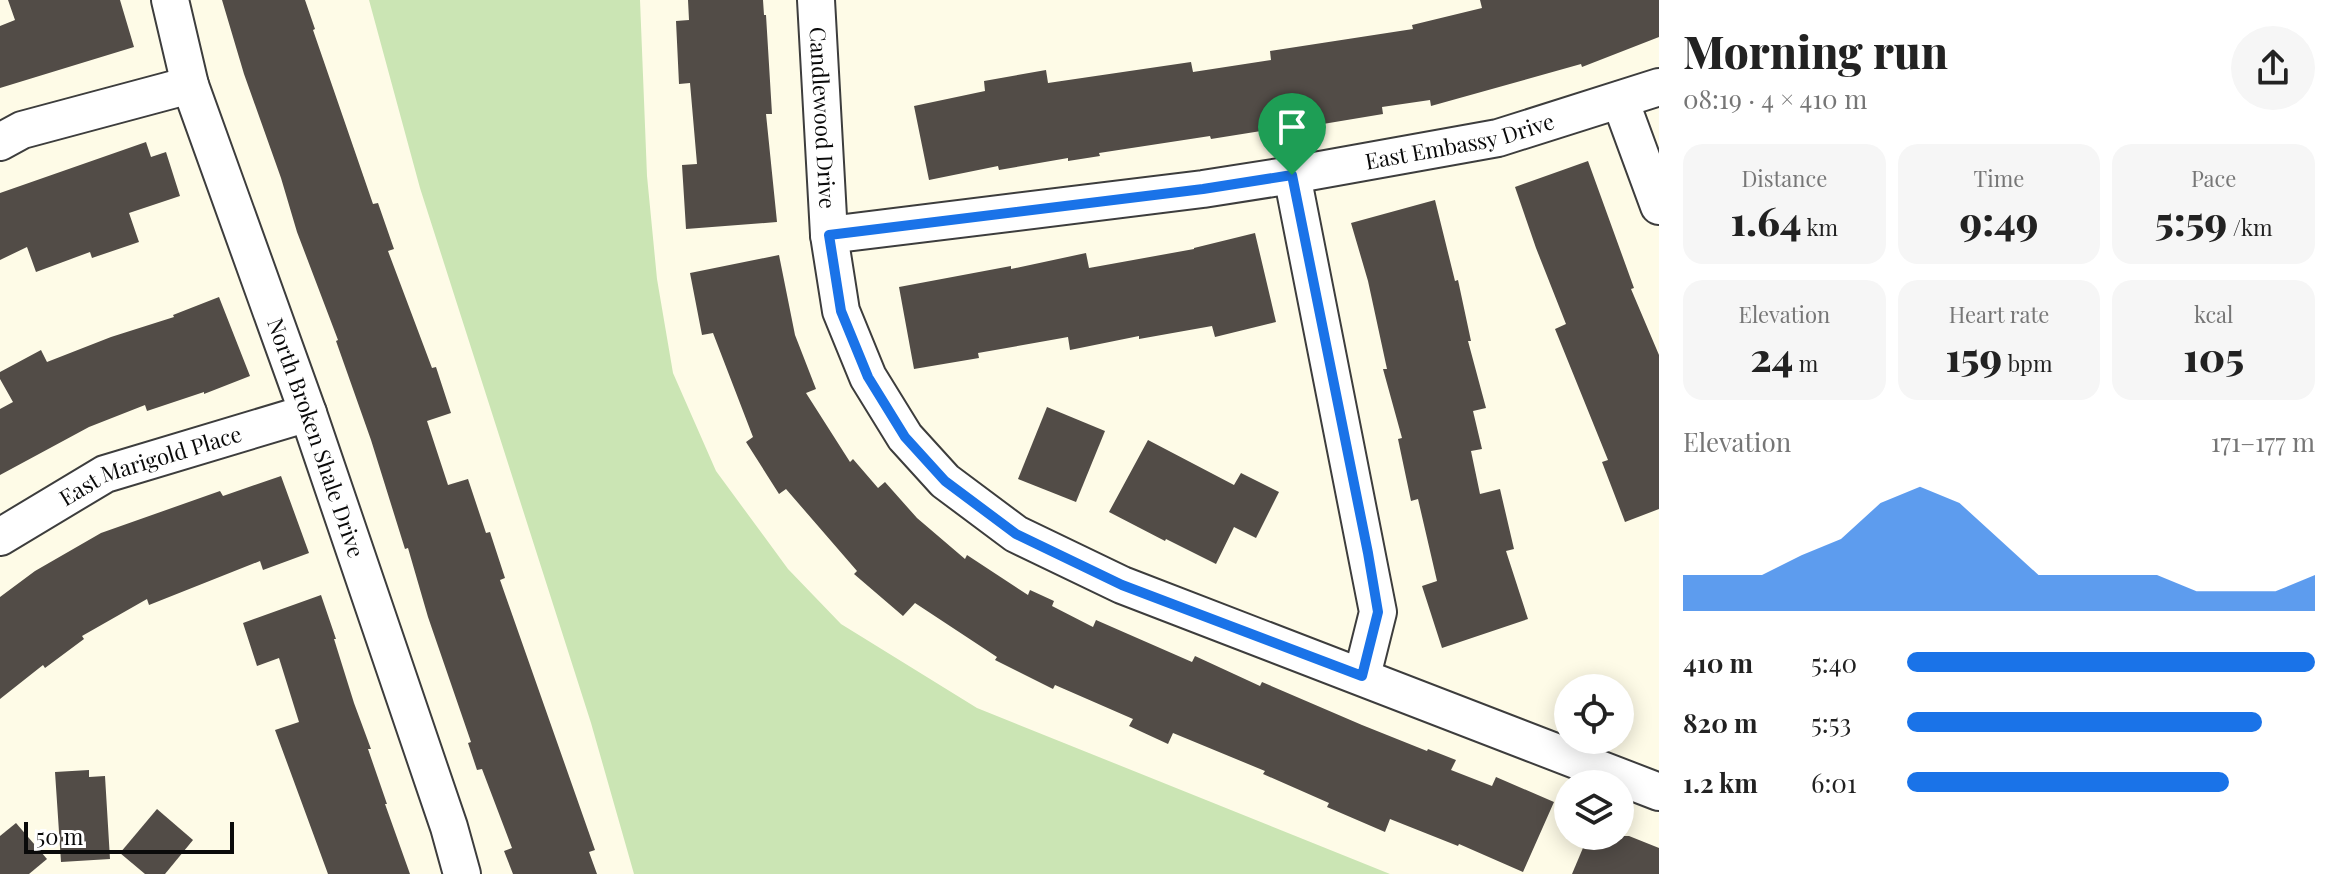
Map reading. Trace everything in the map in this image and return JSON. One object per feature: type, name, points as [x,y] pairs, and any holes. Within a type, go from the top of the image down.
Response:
[{"type":"street","name":"North Broken Shale Drive","points":[[170,0],[190,85],[308,413],[439,797],[462,874]]},
{"type":"street","name":"Candlewood Drive","points":[[816,0],[829,235],[841,311],[868,377],[905,437],[945,481],[1016,534],[1122,585],[1659,792]]},
{"type":"street","points":[[0,142],[22,130],[190,85]]},
{"type":"street","name":"East Embassy Drive","points":[[829,235],[1203,189],[1292,175],[1498,138],[1659,87]]},
{"type":"street","points":[[1620,100],[1659,206]]},
{"type":"street","points":[[1292,175],[1378,612],[1362,676]]},
{"type":"street","name":"East Marigold Place","points":[[0,537],[105,474],[308,413]]},
{"type":"green space","points":[[369,0],[640,0],[647,176],[657,279],[673,373],[716,471],[788,569],[841,624],[977,708],[1390,874],[634,874],[591,723],[420,188]]},
{"type":"building","points":[[8,0],[120,0],[134,47],[0,88],[0,26],[15,20]]},
{"type":"building","points":[[222,0],[305,0],[373,204],[378,203],[394,249],[388,251],[432,368],[436,367],[451,413],[427,421],[448,485],[468,479],[486,533],[490,532],[505,578],[500,580],[595,850],[589,852],[597,874],[513,874],[504,851],[512,848],[482,769],[477,770],[468,743],[471,742],[408,548],[405,549],[338,340],[297,232]]},
{"type":"building","points":[[688,0],[763,0],[772,114],[766,114],[777,222],[686,229],[682,165],[697,164],[690,83],[679,84],[676,21],[689,20]]},
{"type":"building","points":[[1480,0],[1659,0],[1659,37],[1582,67],[1581,64],[1431,106],[1430,100],[1382,107],[1383,114],[1317,125],[1315,117],[1272,124],[1273,129],[1099,153],[1100,156],[1068,161],[1068,158],[999,170],[998,166],[929,180],[914,106],[985,91],[984,81],[1046,70],[1048,83],[1191,62],[1193,72],[1271,60],[1270,51],[1413,29],[1412,25],[1482,8]]},
{"type":"building","points":[[146,142],[151,157],[166,152],[180,196],[129,213],[139,242],[92,258],[90,252],[36,272],[27,247],[0,260],[0,193]]},
{"type":"building","points":[[1588,161],[1634,288],[1631,289],[1659,355],[1659,509],[1625,522],[1602,462],[1608,460],[1555,329],[1566,324],[1515,187]]},
{"type":"building","points":[[1435,200],[1455,281],[1458,280],[1471,341],[1468,341],[1486,408],[1473,411],[1482,449],[1471,451],[1480,494],[1500,489],[1514,549],[1506,551],[1528,619],[1442,648],[1422,586],[1437,581],[1418,499],[1411,501],[1398,439],[1402,438],[1383,369],[1387,369],[1368,281],[1351,223]]},
{"type":"building","points":[[1255,233],[1276,322],[1215,337],[1212,326],[1070,350],[1068,337],[978,353],[979,358],[914,369],[899,287],[1086,253],[1089,268],[1194,249]]},
{"type":"building","points":[[779,255],[795,335],[816,389],[806,393],[850,462],[853,459],[878,488],[885,482],[917,518],[965,559],[967,555],[1028,595],[1030,590],[1054,601],[1052,606],[1093,627],[1096,620],[1192,662],[1195,656],[1260,686],[1262,682],[1362,725],[1456,760],[1451,770],[1492,786],[1496,777],[1554,802],[1523,872],[1390,819],[1385,832],[1327,807],[1329,803],[1263,774],[1265,771],[1173,733],[1168,744],[1129,726],[1133,719],[1055,685],[1053,689],[995,660],[997,657],[915,603],[903,616],[854,574],[857,571],[786,489],[779,494],[746,442],[753,437],[713,333],[702,335],[690,273]]},
{"type":"building","points":[[219,297],[250,376],[147,411],[145,405],[89,427],[0,475],[0,409],[13,402],[0,379],[0,372],[41,350],[47,362],[174,317]]},
{"type":"building","points":[[1047,407],[1105,431],[1076,502],[1018,479]]},
{"type":"building","points":[[1148,440],[1234,485],[1241,473],[1279,492],[1256,538],[1234,527],[1216,564],[1109,512]]},
{"type":"building","points":[[281,476],[309,553],[263,570],[260,561],[149,605],[147,599],[82,636],[84,639],[45,668],[43,665],[0,699],[0,597],[35,571],[101,533],[220,491],[223,496]]},
{"type":"building","points":[[321,595],[371,749],[368,749],[385,804],[410,874],[328,874],[275,730],[299,722],[279,658],[257,666],[243,623]]},
{"type":"building","points":[[89,770],[89,777],[105,776],[110,859],[61,862],[55,772]]},
{"type":"building","points":[[157,809],[193,840],[165,874],[145,874],[120,853]]},
{"type":"building","points":[[16,823],[47,859],[29,874],[0,874],[0,836]]},
{"type":"building","points":[[1634,838],[1659,848],[1659,874],[1572,874],[1582,850],[1634,850]]},
{"type":"route","points":[[1292,175],[1378,612],[1362,676],[1122,585],[1016,534],[945,481],[905,437],[868,377],[841,311],[829,235],[1203,189],[1292,175]]}]
